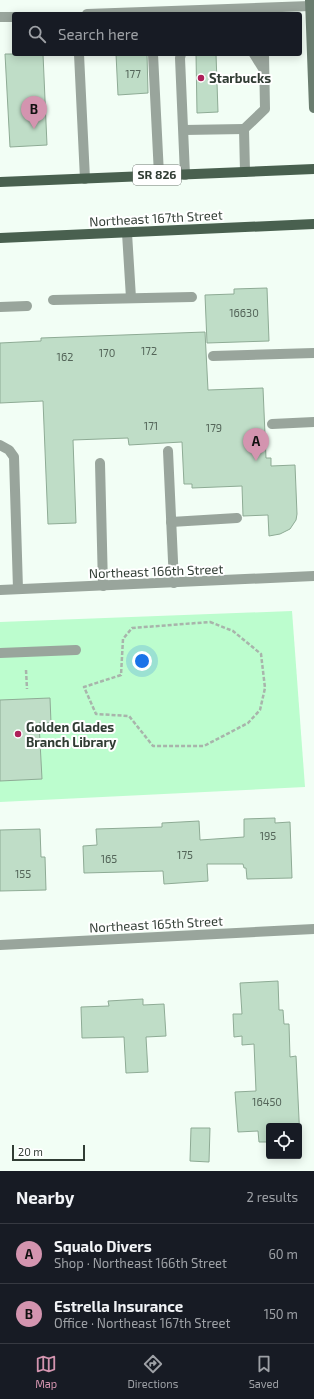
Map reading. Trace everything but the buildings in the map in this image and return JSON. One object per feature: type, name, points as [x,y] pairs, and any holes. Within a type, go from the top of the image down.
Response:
[{"type":"main road","name":"SR 826","points":[[0,182],[314,169]]},
{"type":"main road","name":"Northeast 167th Street","points":[[0,238],[314,224]]},
{"type":"street","points":[[207,12],[263,11],[310,3],[314,108]]},
{"type":"street","points":[[0,17],[12,17]]},
{"type":"street","points":[[79,56],[85,179]]},
{"type":"street","points":[[154,56],[159,175]]},
{"type":"street","points":[[180,56],[180,77],[184,130],[185,175]]},
{"type":"street","points":[[255,56],[264,70]]},
{"type":"street","points":[[184,130],[244,129],[265,109],[264,56]]},
{"type":"street","points":[[244,129],[245,172]]},
{"type":"street","points":[[127,233],[131,298]]},
{"type":"street","points":[[53,300],[192,297]]},
{"type":"street","points":[[0,307],[27,306]]},
{"type":"street","points":[[214,356],[314,353]]},
{"type":"street","points":[[272,424],[314,422]]},
{"type":"street","points":[[0,445],[9,450],[14,457],[18,589]]},
{"type":"street","points":[[168,451],[174,583]]},
{"type":"street","points":[[100,463],[103,586]]},
{"type":"street","points":[[171,522],[237,518]]},
{"type":"street","name":"Northeast 166th Street","points":[[0,590],[314,576]]},
{"type":"street","points":[[0,653],[76,650]]},
{"type":"street","name":"Northeast 165th Street","points":[[0,945],[314,929]]},
{"type":"path","points":[[210,622],[233,631],[260,654],[265,688],[260,710],[248,723],[204,746],[153,746],[129,716],[96,714],[84,687],[121,675],[123,639],[132,628],[210,622]]},
{"type":"green space","points":[[292,611],[305,787],[0,802],[0,622]]},
{"type":"place","name":"Starbucks","points":[[201,78]]},
{"type":"place","name":"Estrella Insurance","points":[[34,129]]},
{"type":"place","name":"Squalo Divers","points":[[256,461]]},
{"type":"place","name":"Golden Glades Branch Library","points":[[18,734]]}]
